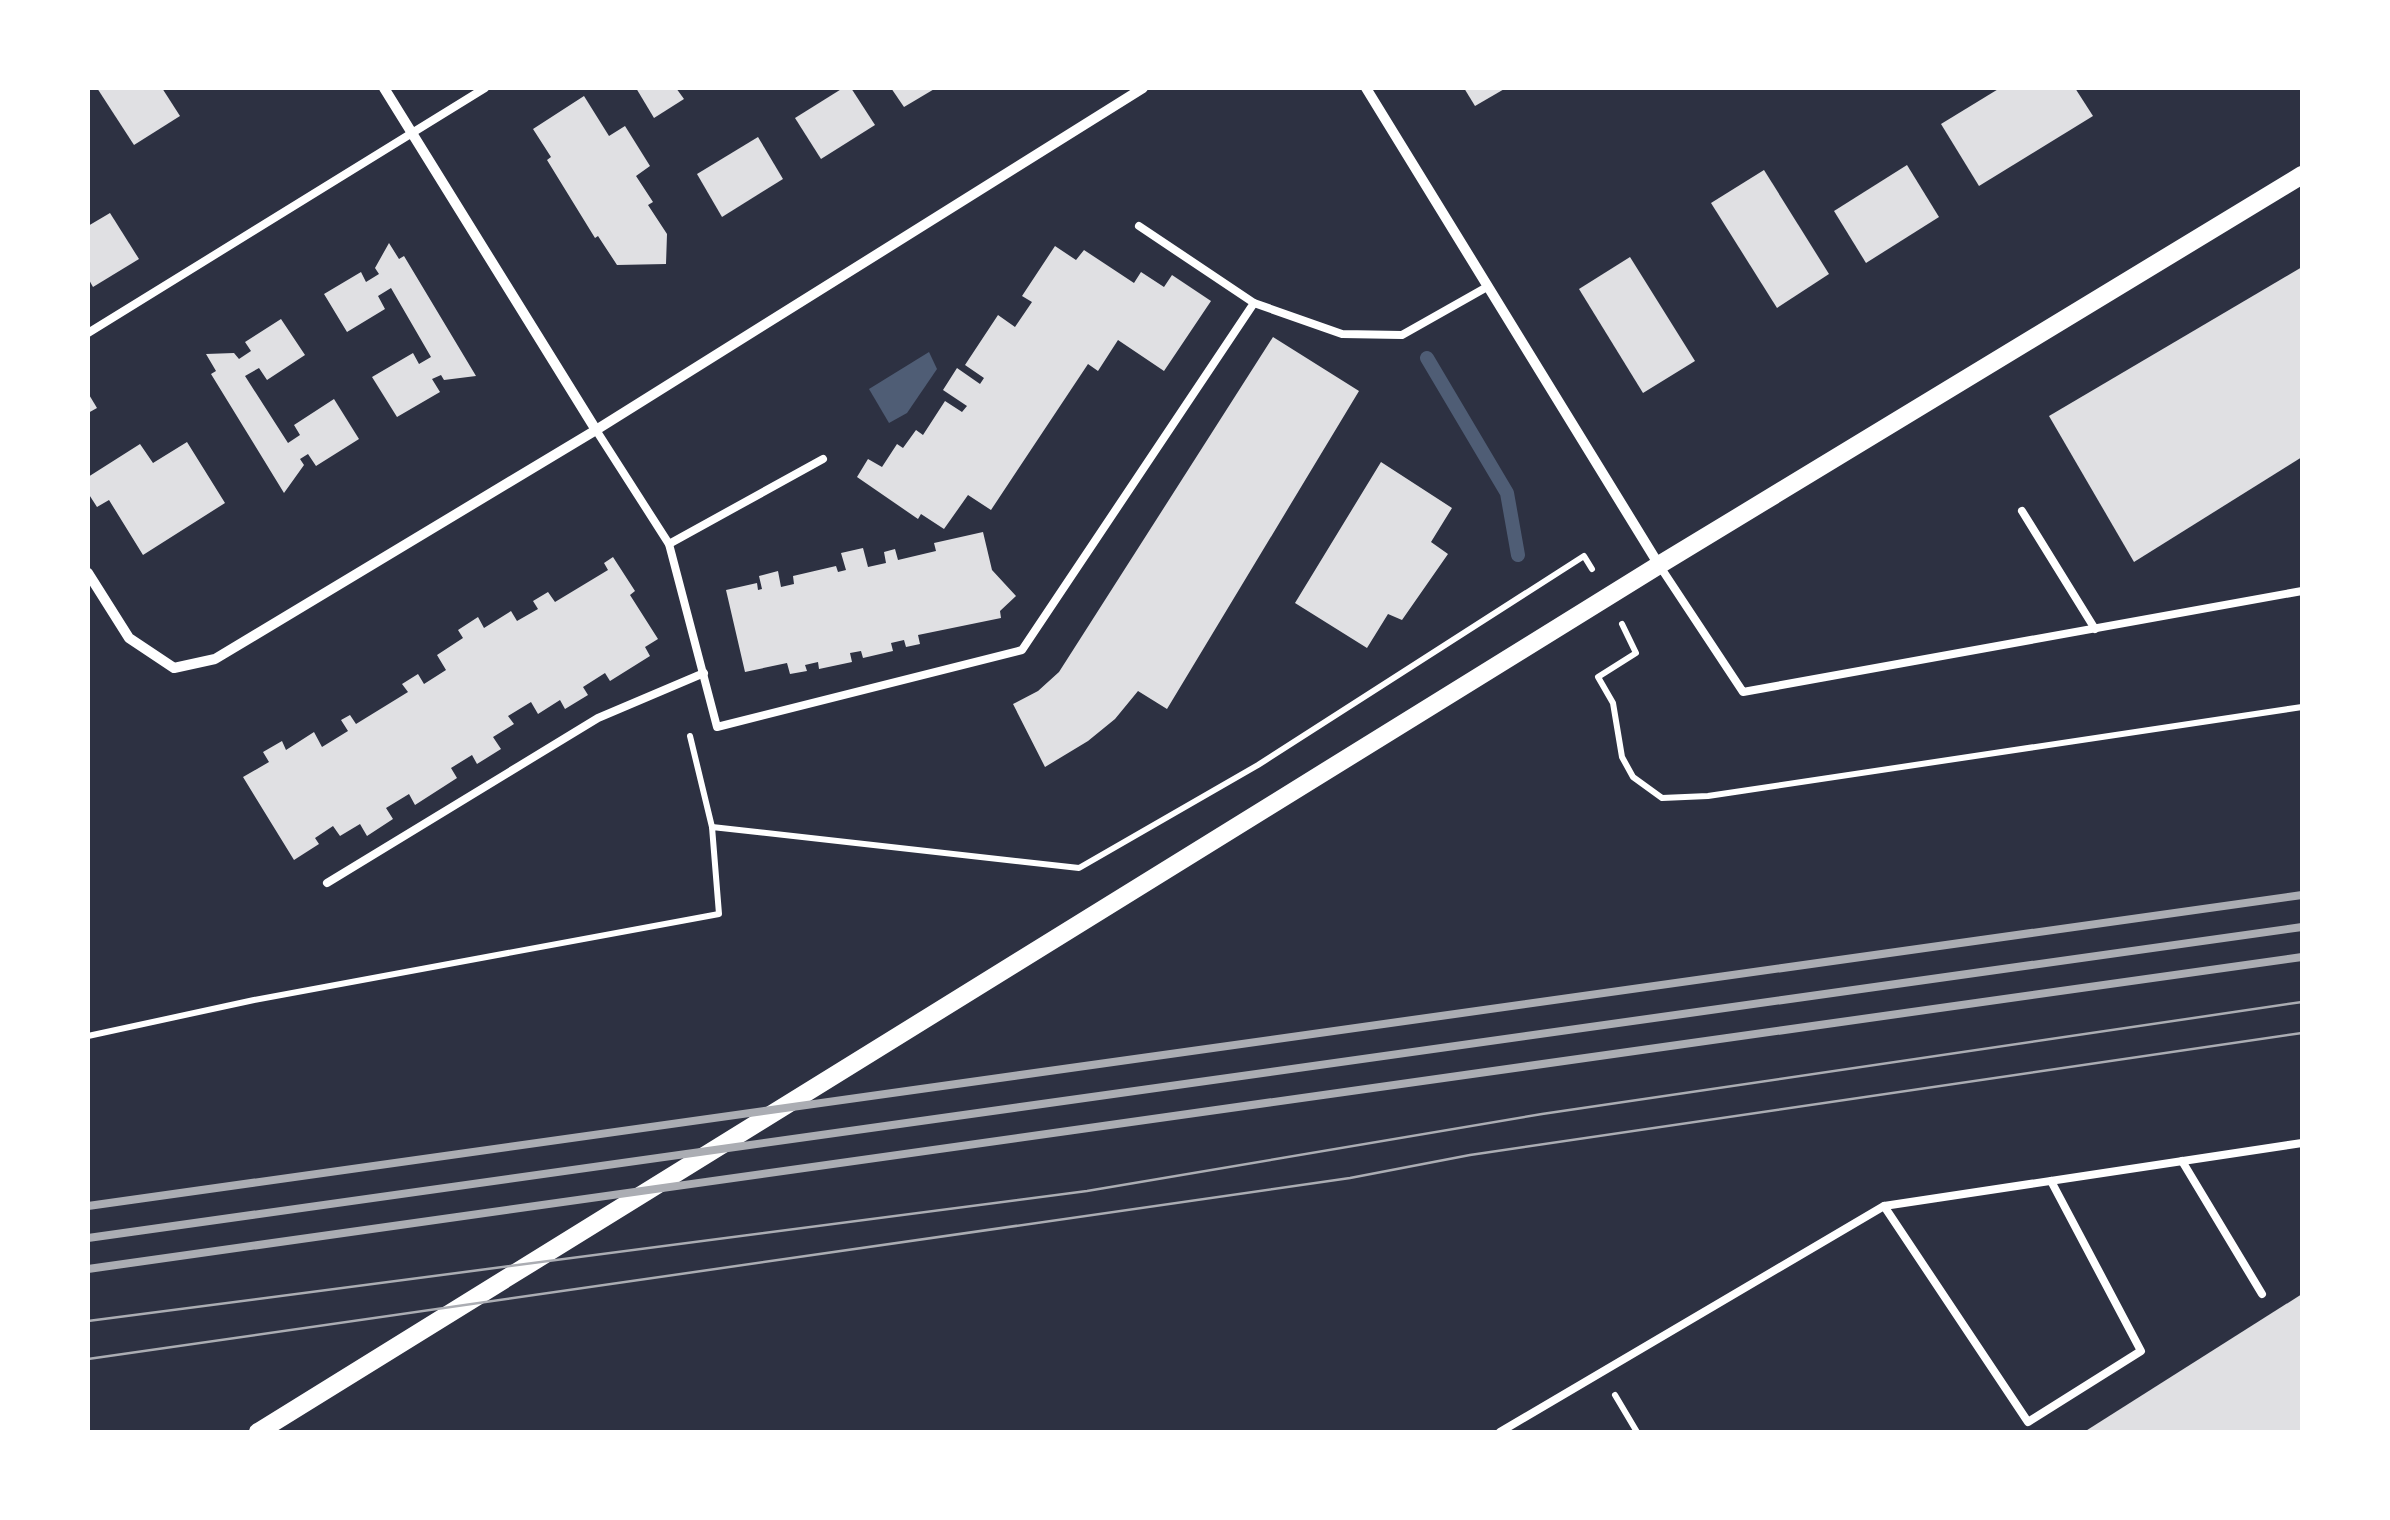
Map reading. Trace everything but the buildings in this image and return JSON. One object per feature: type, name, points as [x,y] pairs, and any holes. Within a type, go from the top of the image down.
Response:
[{"type":"street","points":[[384,88],[596,430]]},
{"type":"street","points":[[88,573],[128,638],[174,668],[215,658],[596,430],[1142,88]]},
{"type":"street","points":[[1366,88],[1660,565]]},
{"type":"street","points":[[258,1432],[1660,565],[2302,176]]},
{"type":"lane","points":[[88,332],[485,88]]},
{"type":"lane","points":[[1139,226],[1254,303],[1342,334],[1402,335],[1487,287]]},
{"type":"lane","points":[[596,430],[670,544],[717,728],[1022,650],[1254,303]]},
{"type":"lane","points":[[670,544],[823,459]]},
{"type":"lane","points":[[2022,511],[2095,629]]},
{"type":"lane","points":[[1660,565],[1743,692],[2302,591]]},
{"type":"lane","points":[[327,883],[598,718],[704,673]]},
{"type":"lane","points":[[1500,1432],[1884,1206],[2302,1143]]},
{"type":"lane","points":[[2182,1161],[2262,1294]]},
{"type":"lane","points":[[1884,1206],[2028,1422],[2141,1351],[2051,1182]]},
{"type":"path","points":[[88,1036],[254,1000],[719,914],[712,827],[1079,868],[1258,765],[1584,556],[1588,563]]},
{"type":"path","points":[[1630,640],[1636,653],[1598,677],[1613,703],[1622,758],[1633,777],[1662,798],[1708,796],[2302,708]]},
{"type":"path","points":[[1615,1395],[1637,1432]]},
{"type":"water","points":[[929,352],[937,369],[907,413],[889,423],[869,389]]},
{"type":"waterway","points":[[1427,358],[1507,493],[1518,555]]},
{"type":"tram line","points":[[88,1321],[1087,1191],[1542,1114],[2302,1002]]},
{"type":"tram line","points":[[88,1359],[1350,1178],[1470,1155],[2302,1033]]},
{"type":"railway","points":[[88,1206],[2302,895]]},
{"type":"railway","points":[[88,1238],[2302,927]]},
{"type":"railway","points":[[88,1269],[2302,957]]}]
